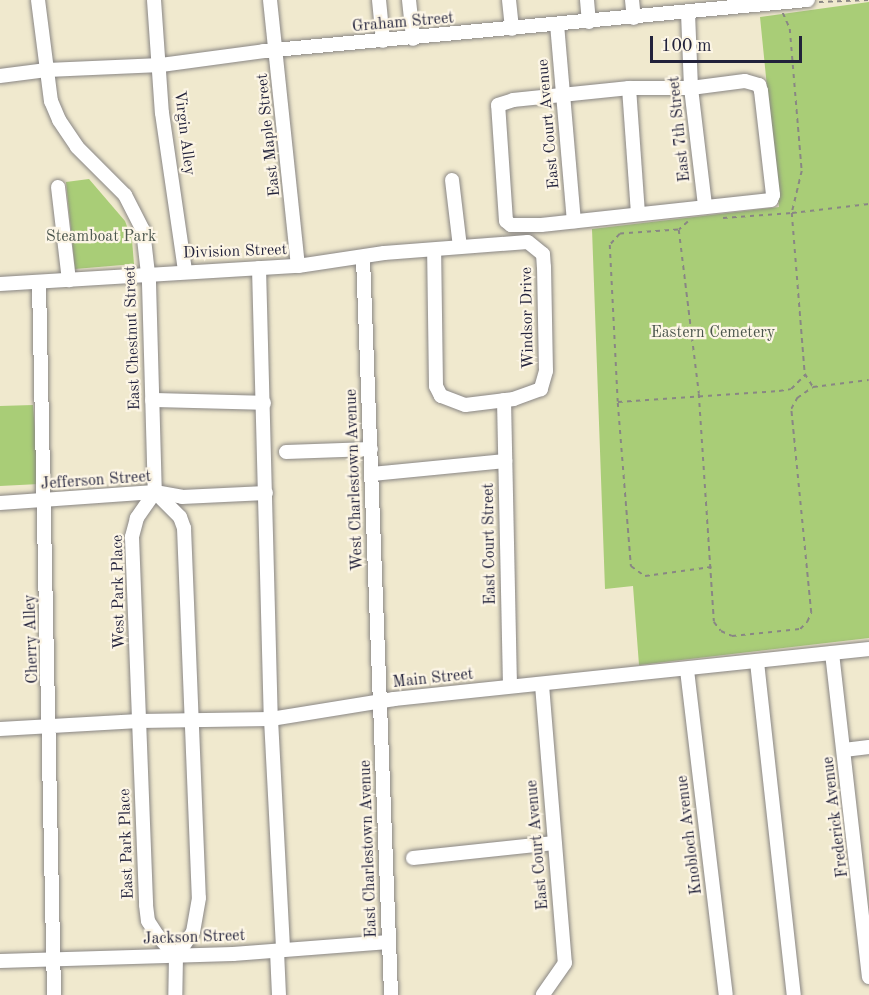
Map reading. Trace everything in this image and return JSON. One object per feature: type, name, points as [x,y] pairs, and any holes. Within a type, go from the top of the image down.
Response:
[{"type":"street","name":"East Chestnut Street","points":[[38,0],[47,70],[59,120],[77,147],[125,195],[136,212],[146,244],[155,492]]},
{"type":"street","name":"Virgin Alley","points":[[154,0],[161,64],[162,112],[185,270]]},
{"type":"street","name":"East Maple Street","points":[[270,0],[298,266]]},
{"type":"street","points":[[379,0],[383,41]]},
{"type":"street","points":[[409,0],[413,39]]},
{"type":"street","points":[[509,0],[512,28]]},
{"type":"street","points":[[586,0],[589,22]]},
{"type":"street","points":[[632,0],[634,18]]},
{"type":"street","name":"Graham Street","points":[[0,76],[47,70],[161,64],[276,50],[688,13],[752,4],[810,1]]},
{"type":"street","name":"East 7th Street","points":[[688,13],[691,88],[705,206]]},
{"type":"street","name":"East Court Avenue","points":[[557,24],[574,221]]},
{"type":"street","points":[[745,81],[759,85],[773,195],[771,200],[574,221],[511,225],[506,221],[502,193],[498,105],[629,88],[691,88],[745,81]]},
{"type":"street","points":[[629,88],[638,214]]},
{"type":"street","points":[[452,180],[460,247]]},
{"type":"street","points":[[58,187],[69,280]]},
{"type":"street","name":"Windsor Drive","points":[[363,258],[460,247],[528,242],[543,254],[545,378],[541,388],[534,394],[504,400],[457,403],[441,396],[435,386],[434,251]]},
{"type":"street","name":"Division Street","points":[[0,284],[39,283],[185,270],[298,266],[363,258]]},
{"type":"street","name":"West Charlestown Avenue","points":[[363,258],[380,701]]},
{"type":"street","points":[[259,268],[271,719],[280,951],[279,995]]},
{"type":"street","name":"Cherry Alley","points":[[39,283],[43,501],[51,726],[54,995]]},
{"type":"street","points":[[152,400],[264,403]]},
{"type":"street","name":"East Court Street","points":[[504,400],[510,687]]},
{"type":"street","points":[[286,452],[371,449]]},
{"type":"street","points":[[372,474],[505,461]]},
{"type":"street","points":[[155,492],[180,517],[184,528],[190,720],[200,898],[193,932],[176,956],[175,995]]},
{"type":"street","name":"Jefferson Street","points":[[0,503],[155,492],[182,497],[266,493]]},
{"type":"street","name":"West Park Place","points":[[139,721],[132,537],[137,518],[155,492]]},
{"type":"street","name":"Main Street","points":[[0,729],[139,721],[271,719],[380,701],[869,649]]},
{"type":"street","name":"Frederick Avenue","points":[[832,653],[844,750],[862,837],[869,978]]},
{"type":"street","points":[[757,662],[794,995]]},
{"type":"street","name":"Knobloch Avenue","points":[[687,670],[726,995]]},
{"type":"street","name":"East Court Avenue","points":[[542,685],[565,963],[552,992]]},
{"type":"street","name":"East Charlestown Avenue","points":[[380,701],[391,995]]},
{"type":"street","name":"East Park Place","points":[[139,721],[146,904],[156,935],[176,956]]},
{"type":"street","points":[[844,750],[869,747]]},
{"type":"street","points":[[413,858],[554,843]]},
{"type":"street","name":"Jackson Street","points":[[0,961],[280,951],[389,942]]},
{"type":"path","points":[[810,1],[869,0]]},
{"type":"path","points":[[779,4],[790,29],[802,171],[792,213],[805,374],[813,387]]},
{"type":"path","points":[[717,219],[869,204]]},
{"type":"path","points":[[696,220],[684,223],[679,230],[699,394],[714,622],[721,631],[732,636],[801,629],[807,622],[811,613],[790,425],[797,398],[813,387],[869,380]]},
{"type":"path","points":[[679,230],[620,234],[610,244],[618,402],[631,566],[645,576],[711,567]]},
{"type":"path","points":[[618,402],[699,394],[780,391],[791,388],[805,374]]},
{"type":"green space","name":"Eastern Cemetery","points":[[869,2],[869,638],[639,665],[633,586],[605,589],[592,229],[779,207],[760,17]]},
{"type":"green space","name":"Steamboat Park","points":[[89,179],[125,221],[132,240],[134,264],[75,269],[66,182]]},
{"type":"green space","points":[[33,405],[39,484],[0,486],[0,406]]}]
